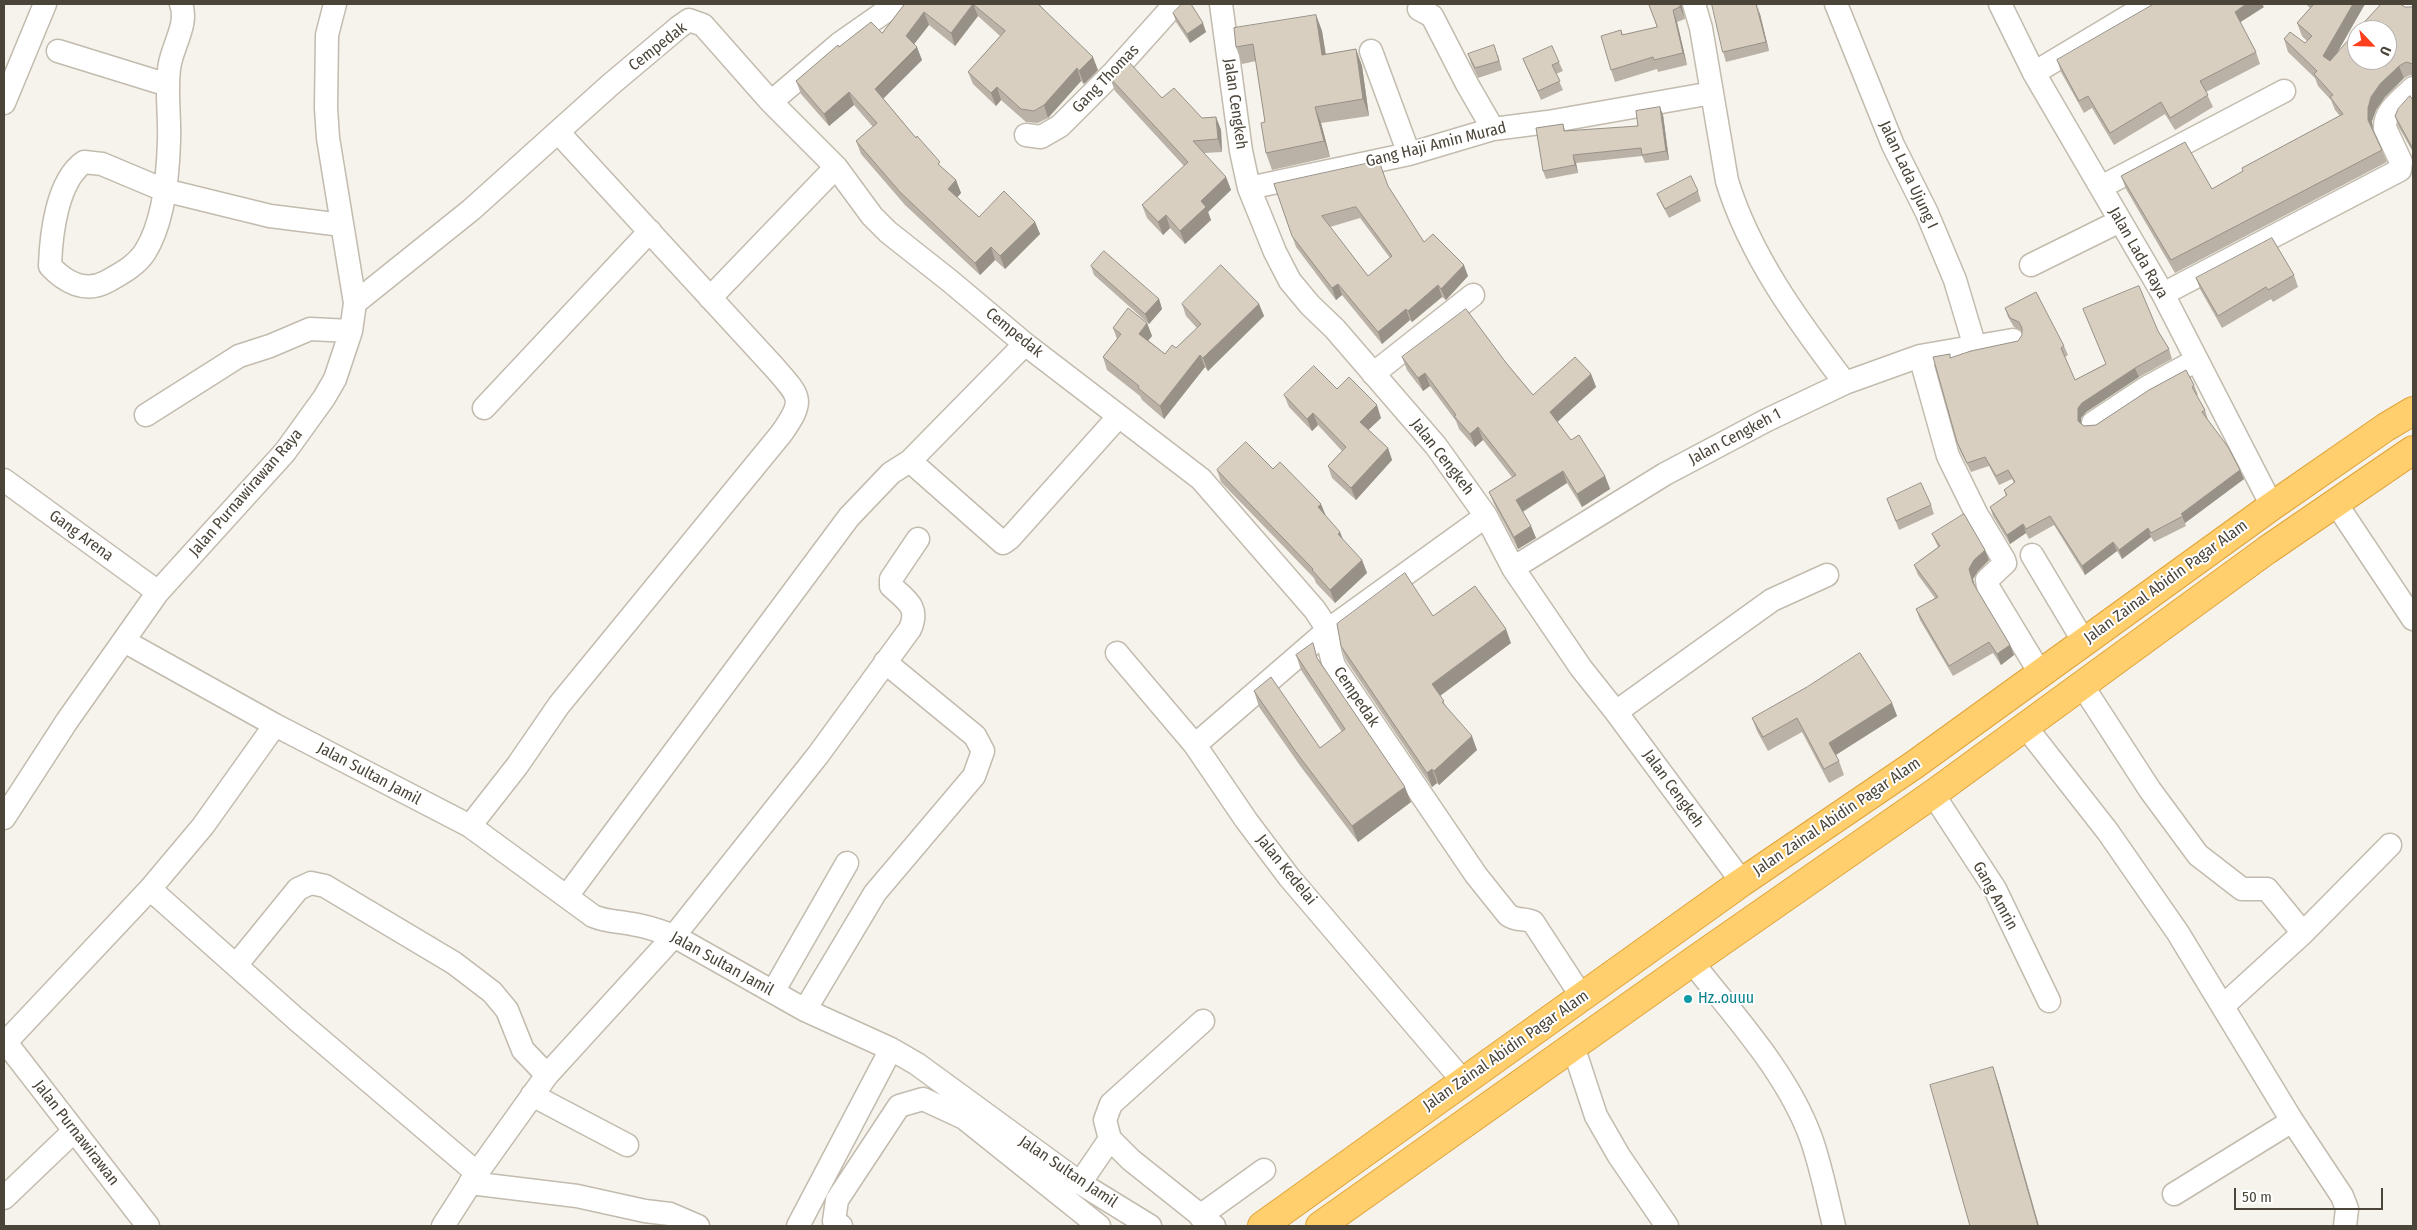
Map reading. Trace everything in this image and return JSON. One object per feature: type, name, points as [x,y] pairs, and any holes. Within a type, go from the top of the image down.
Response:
[{"type":"highway","name":"Jalan Zainal Abidin Pagar Alam","points":[[1262,1226],[1742,882],[1914,765],[2272,506],[2386,427],[2413,411]]},
{"type":"highway","name":"Jalan Zainal Abidin Pagar Alam","points":[[1320,1226],[1692,962],[1933,794],[2335,502],[2413,450]]},
{"type":"highway","points":[[1950,739],[1969,768]]},
{"type":"highway","points":[[1914,765],[1933,794]]},
{"type":"street","points":[[4,103],[45,4]]},
{"type":"street","points":[[181,4],[184,18],[172,52],[168,85],[169,142],[164,190],[157,220],[145,252],[120,275],[97,286],[77,285],[59,276],[50,266],[51,242],[59,204],[68,179],[76,167],[84,162],[102,164],[164,190],[270,216],[342,225]]},
{"type":"street","name":"Jalan Purnawirawan Raya","points":[[4,818],[67,720],[158,592],[285,452],[324,398],[338,370],[351,331],[355,303],[328,138],[326,108],[327,35],[334,4]]},
{"type":"street","points":[[771,102],[839,44],[896,4]]},
{"type":"street","name":"Gang Thomas","points":[[1026,135],[1041,137],[1060,126],[1113,73],[1175,4]]},
{"type":"street","name":"Jalan Cengkeh","points":[[1221,4],[1241,151],[1249,188],[1275,252],[1290,281],[1436,446],[1486,516],[1513,568],[1580,668],[1616,712],[1742,882]]},
{"type":"street","points":[[1694,4],[1701,28],[1727,180],[1737,208],[1765,267],[1808,334],[1845,383]]},
{"type":"street","name":"Jalan Lada Ujung I","points":[[1836,4],[1893,145],[1927,213],[1955,280],[1975,347]]},
{"type":"street","name":"Jalan Lada Raya","points":[[2000,4],[2034,73],[2162,294],[2272,506]]},
{"type":"street","points":[[2034,73],[2149,4]]},
{"type":"street","points":[[2410,4],[2413,8]]},
{"type":"street","points":[[1419,9],[1432,16],[1466,84],[1493,129]]},
{"type":"street","name":"Cempedak","points":[[355,303],[470,210],[610,84],[694,12],[703,25],[771,102],[836,167],[872,216],[888,232],[950,280],[1025,344],[1201,479],[1304,596],[1328,630],[1330,652],[1334,666],[1476,876],[1508,915],[1513,919],[1528,919],[1533,922],[1582,997]]},
{"type":"street","points":[[58,51],[168,85]]},
{"type":"street","points":[[1371,51],[1409,154]]},
{"type":"street","points":[[2162,294],[2400,170],[2401,162],[2384,123],[2388,112],[2413,88]]},
{"type":"street","points":[[2100,187],[2284,91]]},
{"type":"street","name":"Gang Haji Amin Murad","points":[[1249,188],[1409,154],[1493,129],[1548,122],[1712,93]]},
{"type":"street","points":[[470,826],[517,766],[559,704],[795,415],[798,401],[792,388],[558,132]]},
{"type":"street","points":[[710,298],[836,167]]},
{"type":"street","points":[[2031,265],[2120,221]]},
{"type":"street","points":[[484,408],[650,231]]},
{"type":"street","points":[[1373,374],[1473,295]]},
{"type":"street","points":[[146,415],[239,356],[270,346],[310,329],[351,331]]},
{"type":"street","name":"Jalan Cengkeh 1","points":[[1513,568],[1665,474],[1767,420],[1845,383],[1920,356],[2013,340]]},
{"type":"street","points":[[567,896],[849,518],[891,473],[910,462],[1025,344]]},
{"type":"street","points":[[1920,356],[1948,456],[1977,515],[2005,563],[1987,580],[1988,588],[2040,673]]},
{"type":"street","points":[[2092,423],[2146,388],[2197,360]]},
{"type":"street","points":[[910,462],[1003,543],[1010,538],[1075,468],[1119,416]]},
{"type":"street","name":"Gang Arena","points":[[6,488],[158,592]]},
{"type":"street","points":[[2335,502],[2413,619]]},
{"type":"street","points":[[1195,745],[1328,630],[1486,516]]},
{"type":"street","points":[[443,1226],[473,1178],[547,1075],[674,936],[818,755],[910,629],[914,618],[912,607],[891,586],[891,579],[918,539]]},
{"type":"street","points":[[2032,555],[2084,642]]},
{"type":"street","points":[[1616,712],[1772,600],[1827,575]]},
{"type":"street","name":"Jalan Sultan Jamil","points":[[124,641],[275,725],[470,826],[603,920],[630,923],[674,936],[805,1010],[891,1049],[917,1064],[1080,1183],[1150,1226]]},
{"type":"street","name":"Jalan Kedelai","points":[[1116,653],[1195,745],[1246,820],[1290,877],[1463,1082]]},
{"type":"street","points":[[805,1010],[875,893],[974,776],[983,750],[975,736],[885,662]]},
{"type":"street","points":[[2082,685],[2150,790],[2198,854],[2242,889],[2268,889],[2303,933]]},
{"type":"street","points":[[5,1041],[150,889],[219,804],[275,725]]},
{"type":"street","points":[[2025,726],[2108,832],[2178,933],[2291,1119],[2342,1196],[2347,1209],[2345,1226]]},
{"type":"street","name":"Gang Amrin","points":[[1933,794],[1994,889],[2049,1001]]},
{"type":"street","points":[[2223,1006],[2303,933],[2390,845]]},
{"type":"street","points":[[773,992],[847,863]]},
{"type":"street","points":[[237,964],[298,889],[311,883],[325,886],[454,963],[492,992],[507,1010],[523,1050],[547,1075]]},
{"type":"street","points":[[150,889],[237,964],[473,1178],[577,1196],[645,1211],[670,1214],[698,1226]]},
{"type":"street","points":[[1692,962],[1761,1051],[1784,1085],[1802,1117],[1819,1163],[1834,1226]]},
{"type":"street","points":[[1203,1021],[1111,1104],[1105,1120],[1110,1139],[1131,1160],[1207,1221],[1264,1170]]},
{"type":"street","name":"Jalan Purnawirawan","points":[[5,1041],[148,1226]]},
{"type":"street","points":[[1573,1046],[1596,1116],[1618,1156],[1667,1226]]},
{"type":"street","points":[[798,1226],[891,1049]]},
{"type":"street","points":[[532,1095],[627,1145]]},
{"type":"street","points":[[841,1226],[834,1222],[837,1200],[899,1106],[923,1099],[964,1118],[1099,1226]]},
{"type":"street","points":[[2174,1194],[2291,1119]]},
{"type":"street","points":[[4,1198],[74,1131]]},
{"type":"street","points":[[1080,1183],[1110,1139]]},
{"type":"building","points":[[905,4],[973,4],[951,33],[924,12],[906,36],[917,47],[875,89],[916,138],[917,136],[940,162],[938,164],[956,180],[948,189],[979,217],[1004,191],[1035,222],[1000,256],[991,247],[975,263],[900,192],[856,141],[877,123],[849,92],[824,114],[796,81],[838,45],[839,47],[871,22],[882,33]]},
{"type":"building","points":[[973,4],[1038,4],[1093,57],[1079,71],[1077,68],[1044,105],[1034,111],[1021,109],[997,87],[991,93],[968,72],[1005,31]]},
{"type":"building","points":[[1182,4],[1191,4],[1203,23],[1187,34],[1173,13]]},
{"type":"building","points":[[1649,4],[1680,4],[1680,7],[1673,10],[1683,53],[1654,60],[1653,57],[1611,70],[1601,36],[1621,30],[1622,35],[1657,27]]},
{"type":"building","points":[[1712,4],[1756,4],[1766,42],[1723,52]]},
{"type":"building","points":[[2154,4],[2246,4],[2235,12],[2256,52],[2200,81],[2208,95],[2170,118],[2161,102],[2110,133],[2088,96],[2079,101],[2057,60]]},
{"type":"building","points":[[2353,4],[2323,56],[2330,61],[2347,41],[2347,70],[2395,70],[2380,84],[2371,97],[2368,108],[2368,120],[2382,150],[2171,260],[2121,176],[2185,142],[2212,189],[2243,171],[2242,168],[2343,114],[2330,97],[2333,95],[2314,74],[2317,71],[2284,39],[2290,32],[2305,43],[2312,36],[2297,23],[2313,5]]},
{"type":"building","points":[[2381,4],[2413,6],[2413,64],[2406,62],[2397,68],[2397,20],[2366,20]]},
{"type":"building","points":[[1316,15],[1322,55],[1356,49],[1363,99],[1315,107],[1324,141],[1266,153],[1261,123],[1265,122],[1253,44],[1236,47],[1234,28]]},
{"type":"building","points":[[1494,45],[1499,61],[1475,68],[1468,54]]},
{"type":"building","points":[[1552,46],[1559,62],[1552,65],[1560,81],[1538,91],[1523,59]]},
{"type":"building","points":[[1128,61],[1162,98],[1174,88],[1202,118],[1216,117],[1218,139],[1193,141],[1226,177],[1201,201],[1206,207],[1180,231],[1166,215],[1158,222],[1142,205],[1188,162],[1110,78]]},
{"type":"building","points":[[2410,96],[2413,100],[2413,149],[2395,116],[2398,109]]},
{"type":"building","points":[[1660,107],[1666,151],[1642,155],[1641,148],[1573,155],[1575,165],[1543,171],[1536,128],[1563,124],[1564,131],[1638,126],[1636,111]]},
{"type":"building","points":[[1379,161],[1388,186],[1424,242],[1433,234],[1464,265],[1441,289],[1438,285],[1408,311],[1406,309],[1378,332],[1338,284],[1332,288],[1292,236],[1274,184]],"holes":[[[1356,207],[1392,256],[1368,276],[1322,216]]]},
{"type":"building","points":[[1691,176],[1698,191],[1665,209],[1657,194]]},
{"type":"building","points":[[2272,238],[2294,275],[2268,290],[2266,287],[2218,316],[2196,278]]},
{"type":"building","points":[[1104,251],[1159,299],[1145,314],[1091,266]]},
{"type":"building","points":[[1221,265],[1259,304],[1203,358],[1200,355],[1160,406],[1103,357],[1121,334],[1113,328],[1128,308],[1147,323],[1139,334],[1165,354],[1172,345],[1176,348],[1201,324],[1182,304]]},
{"type":"building","points":[[2139,286],[2158,331],[2169,349],[2135,368],[2082,403],[2078,408],[2078,421],[2084,426],[2096,425],[2149,390],[2186,370],[2194,385],[2192,387],[2205,410],[2202,412],[2228,447],[2240,470],[2181,514],[2183,516],[2151,533],[2148,528],[2119,550],[2113,542],[2082,566],[2050,516],[2026,529],[2023,524],[2007,535],[1990,507],[2007,495],[2004,490],[2015,482],[2008,470],[1996,476],[1985,457],[1967,463],[1957,442],[1933,357],[1950,354],[1950,358],[1971,351],[2018,341],[2022,335],[2022,328],[2019,322],[2010,318],[2005,308],[2036,292],[2064,346],[2061,348],[2075,380],[2106,364],[2083,309]]},
{"type":"building","points":[[1466,309],[1533,395],[1575,357],[1591,374],[1550,412],[1571,440],[1579,435],[1605,476],[1577,494],[1563,471],[1516,500],[1531,526],[1514,537],[1489,492],[1516,475],[1478,427],[1470,434],[1454,416],[1456,415],[1425,373],[1418,378],[1402,357]]},
{"type":"building","points":[[1314,366],[1337,389],[1349,377],[1377,405],[1360,422],[1388,448],[1351,488],[1328,466],[1346,447],[1313,413],[1307,419],[1284,395]]},
{"type":"building","points":[[1246,442],[1273,469],[1280,462],[1321,504],[1318,507],[1340,532],[1338,534],[1362,560],[1330,590],[1313,569],[1217,470]]},
{"type":"building","points":[[1921,483],[1931,505],[1896,521],[1887,499]]},
{"type":"building","points":[[1964,514],[1985,550],[1974,560],[1969,569],[1973,583],[2010,645],[1997,654],[1989,642],[1949,666],[1916,609],[1938,597],[1914,565],[1940,546],[1932,534]]},
{"type":"building","points":[[1405,573],[1433,616],[1475,586],[1506,629],[1432,684],[1444,701],[1442,702],[1472,736],[1434,771],[1432,769],[1427,773],[1341,646],[1337,624]]},
{"type":"building","points":[[1313,643],[1317,658],[1405,787],[1352,826],[1296,752],[1254,691],[1271,677],[1320,748],[1345,729],[1296,655]]},
{"type":"building","points":[[1860,653],[1892,703],[1829,743],[1839,761],[1824,769],[1797,718],[1763,737],[1752,718],[1807,687]]},
{"type":"building","points":[[1993,1067],[2038,1226],[1970,1226],[1930,1085]]},
{"type":"place","name":"Hz..ouuu","points":[[1688,999]]}]
